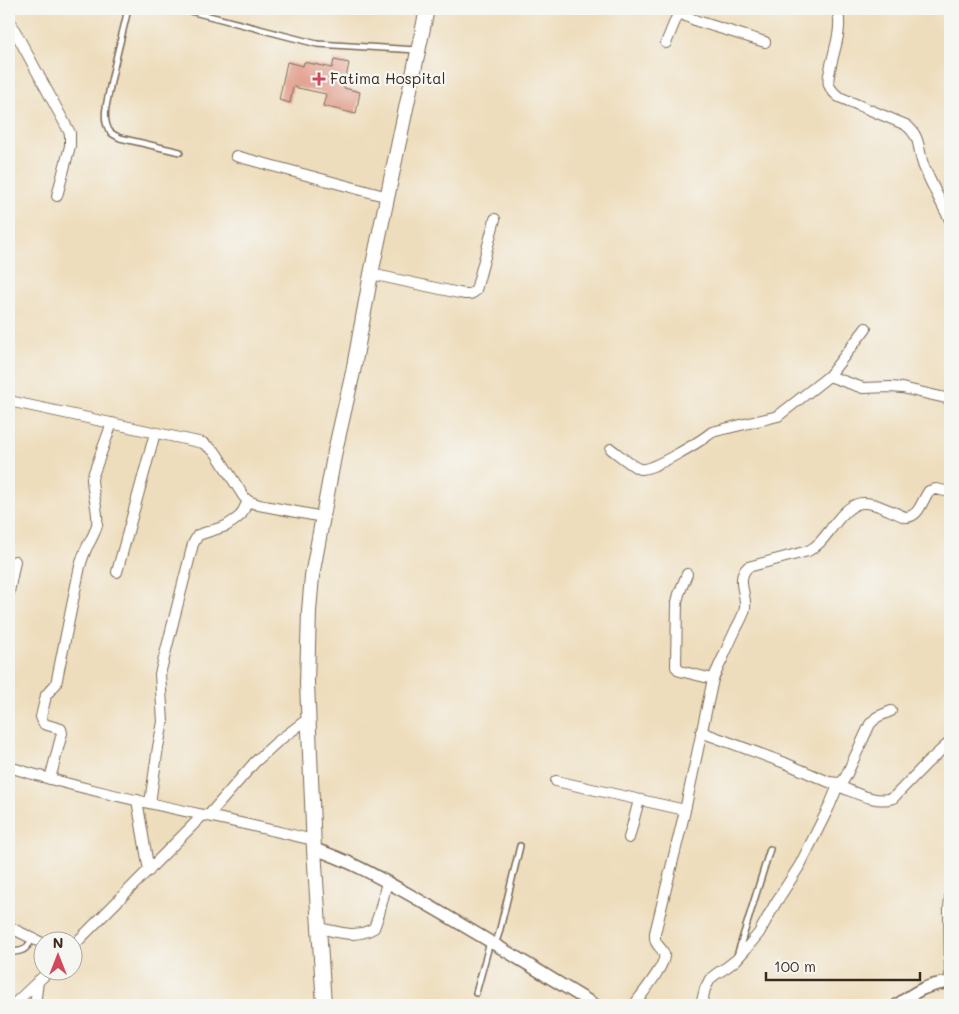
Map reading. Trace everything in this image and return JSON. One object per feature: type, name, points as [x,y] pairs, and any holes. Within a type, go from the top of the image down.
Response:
[{"type":"main road","points":[[324,1005],[314,845],[307,683],[312,576],[335,451],[353,372],[371,274],[427,9]]},
{"type":"street","points":[[839,10],[838,34],[828,83],[832,91],[839,97],[906,125],[913,131],[923,164],[950,220]]},
{"type":"street","points":[[666,43],[679,11],[698,21],[765,42]]},
{"type":"street","points":[[9,20],[70,133],[70,146],[57,196]]},
{"type":"street","points":[[236,156],[388,197]]},
{"type":"street","points":[[371,274],[469,295],[473,294],[476,290],[495,219]]},
{"type":"street","points":[[611,450],[638,468],[643,469],[655,466],[712,432],[778,416],[829,376],[866,328]]},
{"type":"street","points":[[829,376],[863,388],[902,388],[950,399]]},
{"type":"street","points":[[9,401],[203,444],[216,453],[244,497],[248,500],[259,505],[323,516]]},
{"type":"street","points":[[50,779],[62,733],[58,728],[44,724],[41,717],[46,695],[56,684],[80,566],[97,524],[92,478],[112,424]]},
{"type":"street","points":[[117,572],[155,432]]},
{"type":"street","points":[[634,1005],[664,960],[665,955],[654,940],[655,933],[685,810],[713,679],[745,610],[741,581],[743,575],[748,567],[817,547],[842,514],[858,503],[874,504],[909,517],[916,513],[929,491],[936,489],[950,492]]},
{"type":"street","points":[[150,803],[163,722],[160,674],[193,544],[198,535],[226,526],[235,520],[241,515],[248,500]]},
{"type":"street","points":[[9,592],[15,561]]},
{"type":"street","points":[[687,574],[677,602],[676,667],[680,671],[713,679]]},
{"type":"street","points":[[701,1005],[710,979],[736,960],[759,933],[800,865],[839,785],[846,776],[870,724],[877,717],[891,711]]},
{"type":"street","points":[[82,937],[206,816],[255,762],[277,742],[309,718]]},
{"type":"street","points":[[702,732],[874,799],[887,800],[899,793],[950,742]]},
{"type":"street","points":[[9,767],[137,800],[274,830],[314,845],[387,882],[595,1005]]},
{"type":"street","points":[[556,780],[685,810]]},
{"type":"street","points":[[137,800],[149,871]]},
{"type":"street","points":[[628,838],[639,800]]},
{"type":"street","points":[[319,928],[350,934],[361,934],[374,928],[387,882]]},
{"type":"street","points":[[897,1005],[916,992],[935,984],[950,982],[950,897]]},
{"type":"street","points":[[9,928],[32,938]]},
{"type":"street","points":[[13,1005],[37,982]]},
{"type":"street","points":[[35,1005],[38,982]]},
{"type":"lane","points":[[128,9],[106,112],[108,130],[120,138],[180,152]]},
{"type":"lane","points":[[182,9],[317,44],[419,50]]},
{"type":"lane","points":[[476,994],[493,944],[499,933],[520,846]]},
{"type":"lane","points":[[736,960],[770,848]]},
{"type":"lane","points":[[9,952],[23,951],[32,944]]},
{"type":"building","points":[[334,60],[349,63],[344,88],[360,92],[356,114],[323,106],[326,94],[293,87],[290,103],[279,100],[287,62],[303,66],[304,62],[332,68]]},
{"type":"place","name":"Fatima Hospital","points":[[319,79]]}]
